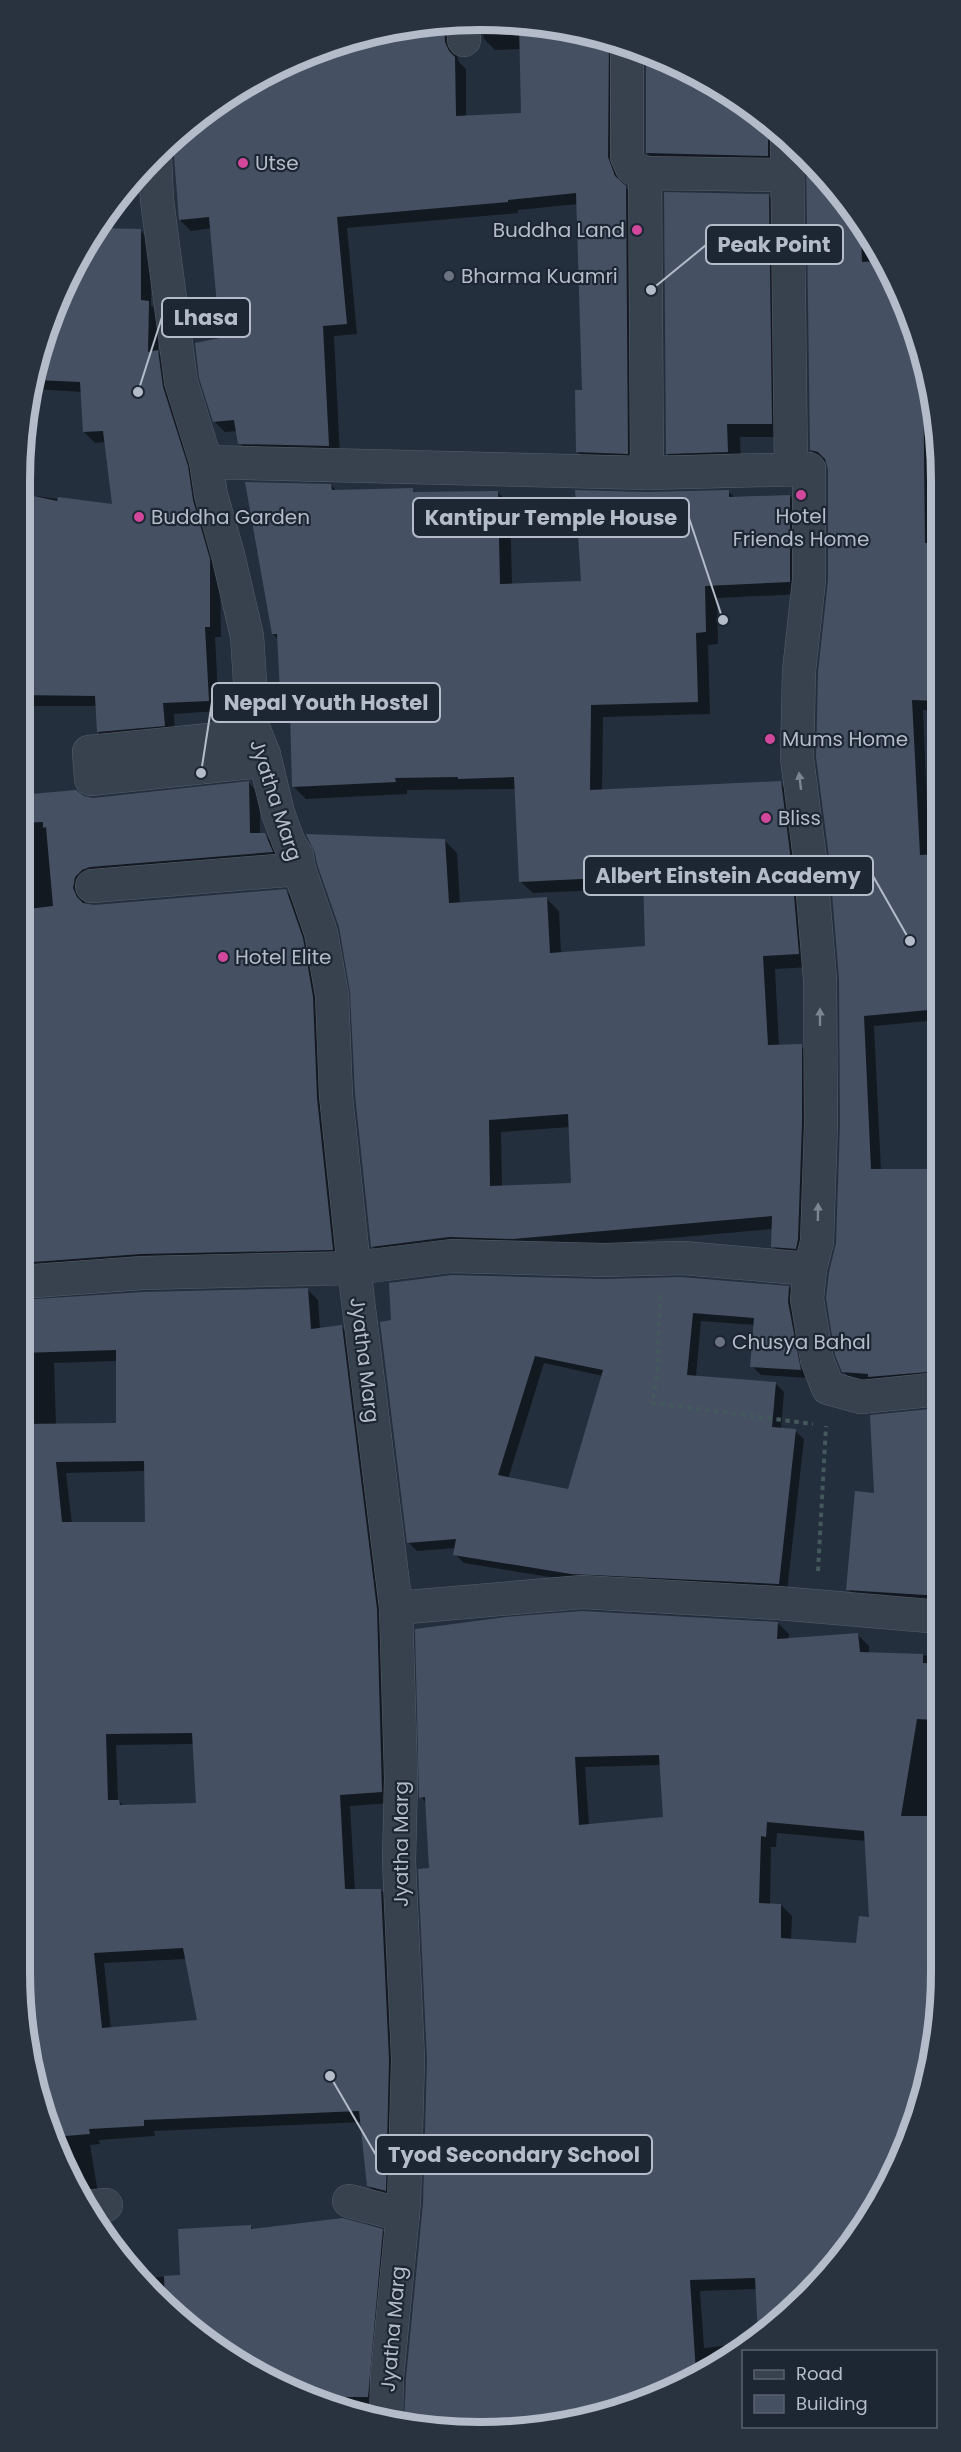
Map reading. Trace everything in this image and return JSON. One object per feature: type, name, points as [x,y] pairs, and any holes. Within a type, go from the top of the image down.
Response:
[{"type":"street","points":[[627,55],[627,157],[632,168],[645,173],[787,175]]},
{"type":"street","points":[[787,151],[791,469]]},
{"type":"street","name":"Jyatha Marg","points":[[156,169],[157,200],[181,382],[206,462],[211,495],[247,636],[253,727],[278,813],[289,843],[297,856],[298,869],[321,933],[332,995],[336,1096],[354,1268],[396,1608],[401,1778],[399,1861],[408,2059],[403,2214],[387,2377],[386,2412]]},
{"type":"street","points":[[645,173],[647,473]]},
{"type":"street","points":[[206,462],[647,473],[809,469],[809,580],[799,671],[797,758],[810,859],[820,991],[821,1123],[817,1242],[810,1269],[807,1299],[818,1360],[828,1388],[861,1397],[931,1390]]},
{"type":"street","points":[[211,495],[226,486],[241,482],[266,483]]},
{"type":"street","points":[[92,886],[298,869]]},
{"type":"street","points":[[30,1281],[142,1273],[354,1268],[451,1256],[603,1260],[683,1258],[810,1269]]},
{"type":"street","points":[[396,1608],[582,1592],[816,1606],[931,1616]]},
{"type":"street","points":[[349,2201],[403,2214]]},
{"type":"path","points":[[662,1258],[657,1376],[652,1403],[814,1424]]},
{"type":"path","points":[[816,1606],[825,1426],[861,1397]]},
{"type":"building","points":[[445,32],[445,42],[455,57],[456,116],[521,113],[519,32],[568,39],[609,49],[608,157],[615,176],[626,186],[628,454],[576,452],[575,390],[582,390],[576,193],[508,200],[508,202],[337,217],[347,324],[323,326],[329,446],[238,444],[234,420],[213,422],[199,378],[195,343],[220,338],[209,217],[179,220],[172,152],[206,123],[255,90],[308,64],[364,45]]},
{"type":"building","points":[[646,62],[706,90],[770,136],[768,156],[646,153]]},
{"type":"building","points":[[806,170],[838,206],[861,240],[862,262],[874,261],[885,281],[916,364],[923,401],[925,543],[931,543],[931,701],[912,700],[920,855],[931,854],[931,1010],[864,1016],[871,1169],[931,1169],[931,1372],[868,1377],[868,1374],[842,1372],[835,1355],[826,1298],[836,1243],[840,1124],[839,979],[829,857],[816,757],[818,672],[828,580],[828,469],[825,459],[818,452],[810,450]]},
{"type":"building","points":[[664,192],[769,194],[772,424],[727,424],[728,452],[666,454]]},
{"type":"building","points":[[107,228],[141,229],[141,300],[149,301],[148,352],[158,350],[163,387],[188,466],[193,500],[210,559],[210,627],[205,627],[209,701],[163,703],[165,726],[97,732],[95,696],[30,695],[30,495],[57,501],[58,497],[112,504],[103,431],[83,432],[80,382],[42,380],[64,308],[90,255]]},
{"type":"building","points":[[245,482],[331,484],[332,490],[413,488],[413,492],[498,491],[500,584],[581,581],[575,490],[647,492],[729,490],[729,497],[790,495],[790,582],[705,586],[706,632],[696,633],[698,702],[591,705],[590,790],[781,781],[799,954],[763,956],[768,1045],[802,1044],[802,1123],[796,1249],[771,1247],[772,1216],[513,1239],[449,1237],[371,1247],[355,1095],[350,992],[339,927],[315,853],[306,834],[445,839],[449,903],[547,897],[550,953],[645,946],[643,876],[519,882],[514,777],[395,778],[396,782],[292,787],[290,710],[281,711],[277,634],[272,634]],"holes":[[[568,1114],[571,1183],[490,1186],[489,1120]]]},
{"type":"building","points":[[249,781],[250,833],[265,833],[273,852],[90,867],[82,870],[75,877],[73,888],[83,903],[94,905],[286,889],[303,938],[313,997],[317,1098],[333,1250],[141,1254],[30,1262],[30,909],[53,906],[46,827],[43,828],[43,822],[30,823],[30,794],[76,790],[84,796],[93,798]]},
{"type":"building","points":[[452,1275],[603,1279],[681,1277],[789,1286],[788,1302],[801,1370],[750,1367],[754,1318],[693,1313],[687,1375],[776,1382],[772,1427],[796,1429],[779,1584],[571,1574],[453,1555],[456,1539],[407,1543],[380,1322],[391,1320],[389,1283]],"holes":[[[535,1356],[603,1370],[568,1489],[498,1475]]]},
{"type":"building","points":[[308,1288],[311,1329],[342,1325],[377,1609],[382,1792],[340,1795],[345,1889],[381,1889],[389,2059],[386,2191],[367,2186],[359,2111],[144,2120],[144,2126],[89,2129],[90,2134],[61,2136],[49,2099],[47,2085],[44,2085],[31,2001],[30,1424],[116,1423],[116,1350],[30,1353],[30,1299],[143,1292]],"holes":[[[144,1461],[145,1522],[62,1522],[56,1462]],[[192,1733],[196,1803],[120,1805],[119,1800],[108,1800],[106,1734]],[[183,1948],[197,2020],[102,2028],[94,1953]]]},
{"type":"building","points":[[931,1409],[931,1595],[846,1590],[855,1491],[874,1493],[870,1415]]},
{"type":"building","points":[[582,1611],[778,1622],[777,1639],[858,1633],[860,1652],[923,1654],[923,1663],[931,1663],[931,1720],[917,1719],[901,1816],[931,1816],[930,2001],[916,2088],[885,2171],[871,2197],[838,2246],[799,2290],[758,2327],[755,2278],[690,2280],[696,2368],[653,2388],[597,2407],[510,2421],[451,2421],[404,2415],[423,2203],[427,2060],[418,1869],[429,1868],[425,1797],[419,1798],[415,1629],[506,1617]],"holes":[[[659,1755],[663,1817],[579,1825],[575,1757]],[[767,1822],[864,1831],[869,1917],[859,1916],[856,1943],[781,1938],[781,1904],[759,1903],[761,1836],[766,1837]]]},
{"type":"building","points":[[343,2218],[383,2229],[368,2397],[333,2397],[281,2376],[255,2362],[206,2329],[165,2293],[164,2276],[180,2275],[178,2229],[251,2225],[251,2229]]},
{"type":"place","name":"Utse","points":[[243,163]]},
{"type":"place","name":"Buddha Land","points":[[637,230]]},
{"type":"place","name":"Bharma Kuamri","points":[[449,276]]},
{"type":"place","name":"Peak Point","points":[[651,290]]},
{"type":"place","name":"Lhasa","points":[[138,392]]},
{"type":"place","name":"Hotel Friends Home","points":[[801,495]]},
{"type":"place","name":"Buddha Garden","points":[[139,517]]},
{"type":"place","name":"Kantipur Temple House","points":[[723,620]]},
{"type":"place","name":"Mums Home","points":[[770,739]]},
{"type":"place","name":"Nepal Youth Hostel","points":[[201,773]]},
{"type":"place","name":"Bliss","points":[[766,818]]},
{"type":"place","name":"Albert Einstein Academy","points":[[910,941]]},
{"type":"place","name":"Hotel Elite","points":[[223,957]]},
{"type":"place","name":"Chusya Bahal","points":[[720,1342]]},
{"type":"place","name":"Tyod Secondary School","points":[[330,2076]]}]
